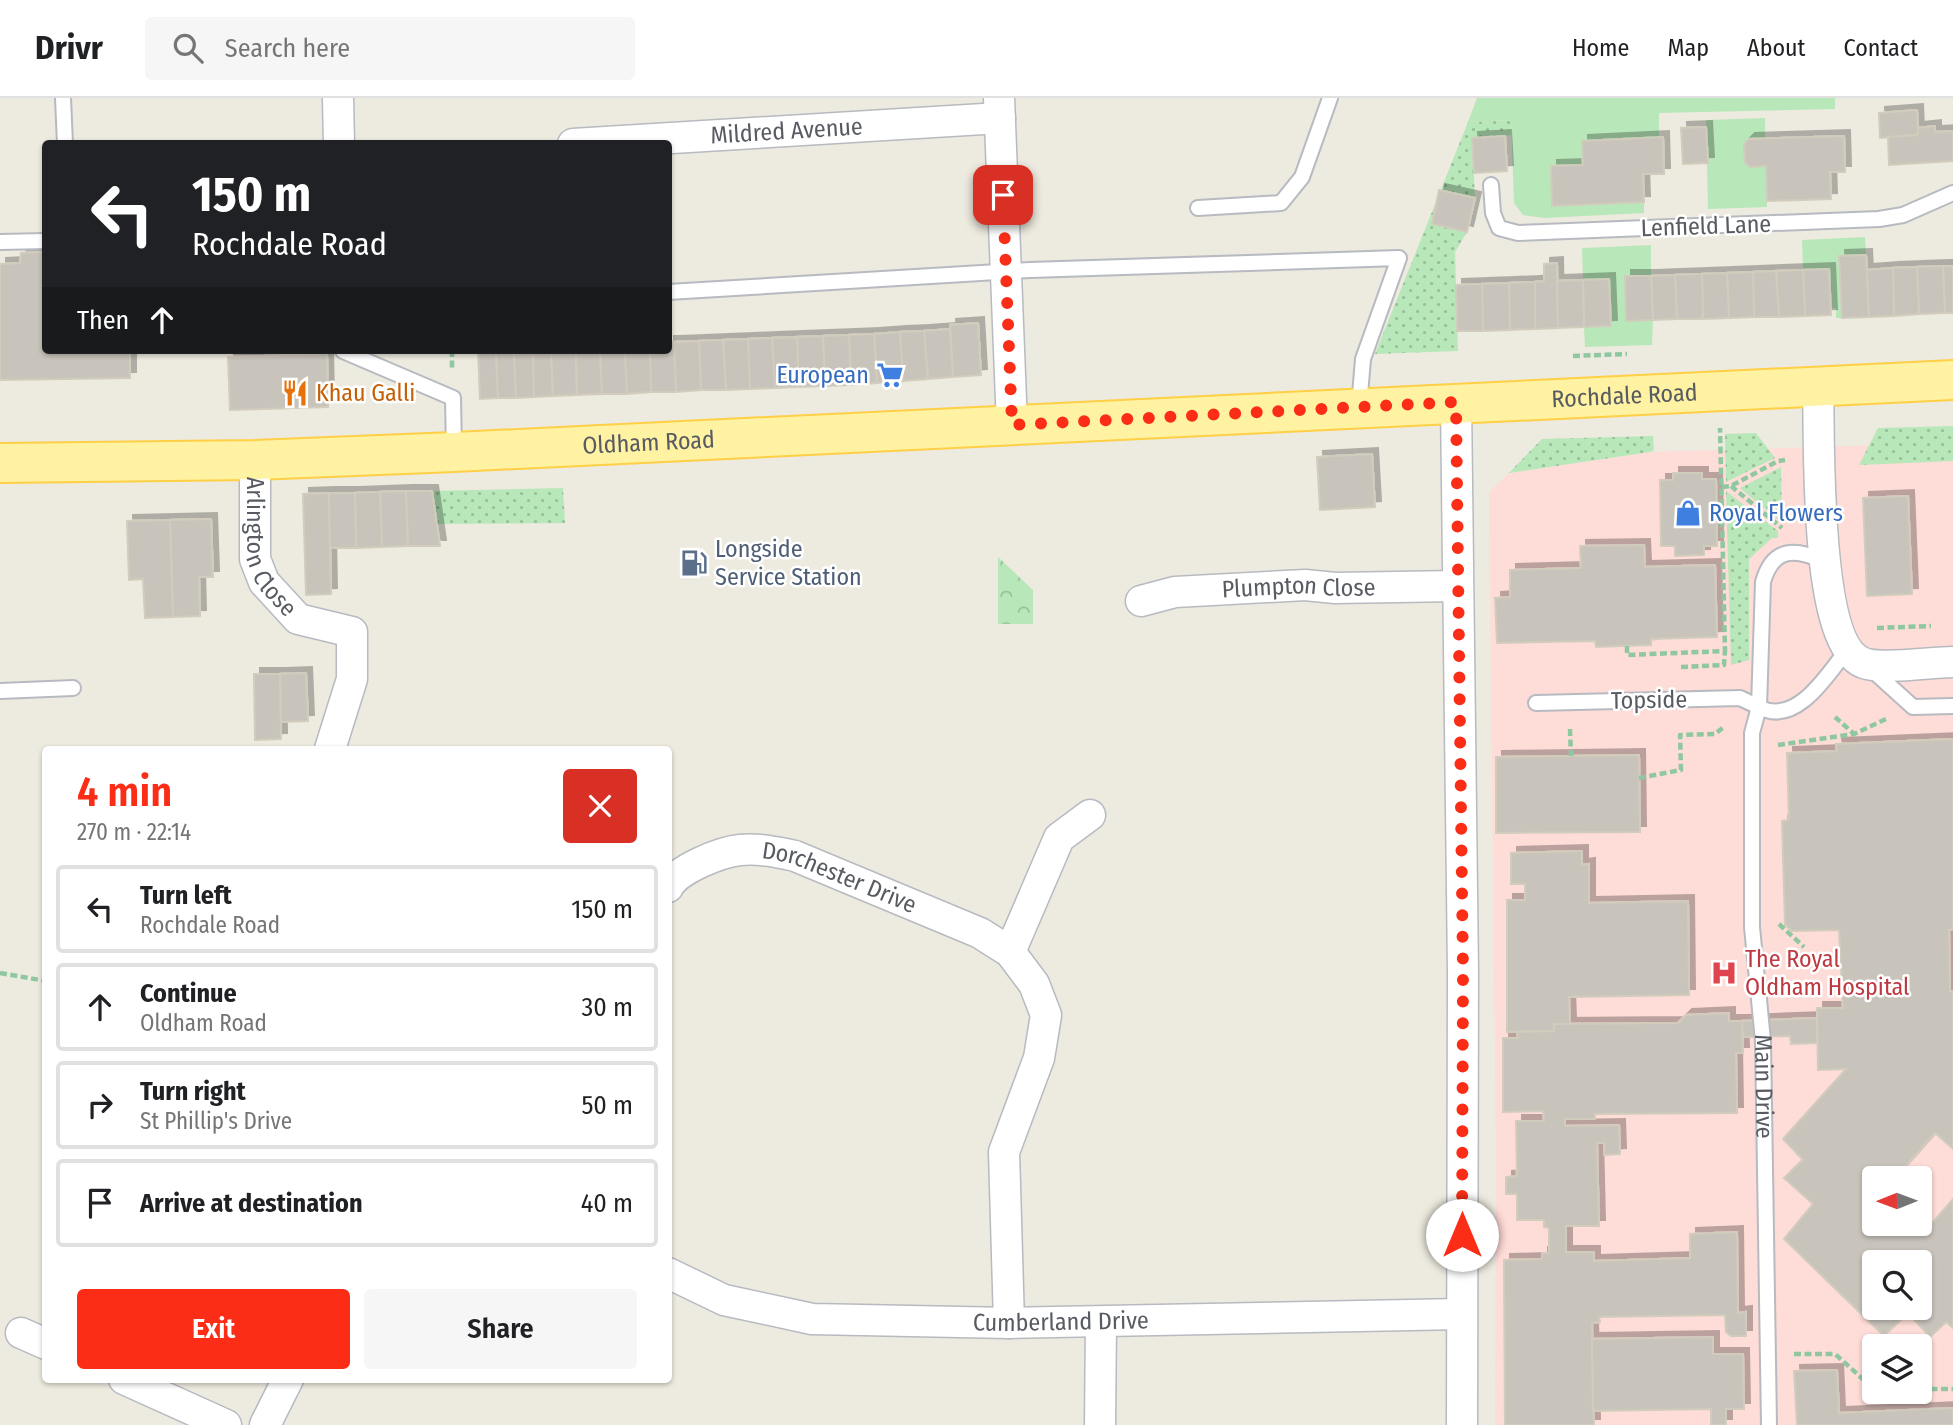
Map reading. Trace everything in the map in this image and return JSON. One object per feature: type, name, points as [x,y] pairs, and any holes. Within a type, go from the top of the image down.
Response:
[{"type":"main road","name":"Rochdale Road","points":[[1296,410],[1953,380]]},
{"type":"main road","name":"Oldham Road","points":[[0,463],[255,460],[454,452],[1296,410]]},
{"type":"street","points":[[338,98],[339,140]]},
{"type":"street","points":[[1000,108],[1012,425]]},
{"type":"street","name":"Mildred Avenue","points":[[620,140],[1000,108]]},
{"type":"street","points":[[1818,385],[1824,561],[1835,624],[1856,658],[1953,662]]},
{"type":"street","points":[[1456,402],[1463,972],[1462,1425]]},
{"type":"street","name":"Arlington Close","points":[[255,460],[255,559],[264,582],[298,619],[352,632],[352,679],[331,746]]},
{"type":"street","name":"Plumpton Close","points":[[1141,601],[1175,592],[1305,585],[1335,588],[1457,586]]},
{"type":"street","points":[[1010,952],[1059,838],[1090,815]]},
{"type":"street","name":"Dorchester Drive","points":[[672,884],[700,862],[740,850],[771,851],[794,856],[980,933],[1010,952],[1034,984],[1046,1015],[1039,1058],[1004,1152],[1009,1323]]},
{"type":"street","name":"Cumberland Drive","points":[[672,1275],[724,1300],[812,1320],[1009,1323],[1461,1314]]},
{"type":"street","points":[[1100,1425],[1101,1322]]},
{"type":"street","points":[[133,1383],[226,1425]]},
{"type":"street","points":[[265,1425],[286,1383]]},
{"type":"lane","points":[[63,98],[65,140]]},
{"type":"lane","points":[[1198,208],[1281,203],[1302,177],[1330,98]]},
{"type":"lane","name":"Lenfield Lane","points":[[1491,185],[1493,213],[1499,228],[1518,233],[1879,219],[1903,215],[1953,193]]},
{"type":"lane","points":[[0,242],[42,241]]},
{"type":"lane","points":[[672,292],[1006,271],[1399,258],[1363,359],[1359,407]]},
{"type":"lane","points":[[350,354],[453,398],[454,452]]},
{"type":"lane","name":"Main Drive","points":[[1769,1425],[1763,1041],[1752,927],[1752,733],[1759,707],[1763,582],[1767,566],[1778,555],[1793,553],[1809,554],[1824,561]]},
{"type":"lane","points":[[1759,707],[1769,713],[1780,712],[1810,696],[1856,658],[1913,707],[1953,706]]},
{"type":"lane","points":[[0,691],[73,688]]},
{"type":"lane","name":"Topside","points":[[1536,703],[1741,698],[1759,707]]},
{"type":"path","points":[[1573,356],[1633,354]]},
{"type":"path","points":[[1681,667],[1724,665],[1720,424]]},
{"type":"path","points":[[1722,487],[1731,486],[1778,461],[1788,460]]},
{"type":"path","points":[[1731,486],[1790,535]]},
{"type":"path","points":[[1868,628],[1941,626]]},
{"type":"path","points":[[1627,646],[1627,654],[1725,651]]},
{"type":"path","points":[[1777,757],[1777,746],[1854,734],[1913,707]]},
{"type":"path","points":[[1835,717],[1854,734]]},
{"type":"path","points":[[1715,725],[1726,725]]},
{"type":"path","points":[[1726,725],[1726,738]]},
{"type":"path","points":[[1639,778],[1681,770],[1680,735],[1715,734],[1726,725]]},
{"type":"path","points":[[1570,729],[1571,756]]},
{"type":"path","points":[[1779,913],[1779,927],[1804,947]]},
{"type":"path","points":[[0,973],[42,980]]},
{"type":"path","points":[[1767,1355],[1835,1354],[1862,1378]]},
{"type":"path","points":[[1932,1390],[1953,1389]]},
{"type":"shaded area","name":"The Royal Oldham Hospital","points":[[1953,443],[1953,1425],[1495,1425],[1496,1159],[1489,492],[1509,473],[1650,452]]},
{"type":"green space","points":[[1477,98],[1835,98],[1835,109],[1659,113],[1659,138],[1583,165],[1551,167],[1553,206],[1644,202],[1644,213],[1544,218],[1523,215],[1514,203],[1511,120],[1468,122]]},
{"type":"green space","points":[[1765,118],[1765,139],[1745,144],[1745,162],[1751,167],[1766,166],[1767,207],[1708,209],[1706,120]]},
{"type":"green space","points":[[1511,120],[1511,135],[1472,138],[1475,198],[1440,191],[1468,122]]},
{"type":"green space","points":[[1437,198],[1432,224],[1467,232],[1455,252],[1458,351],[1375,354]]},
{"type":"green space","points":[[1865,237],[1866,255],[1839,256],[1842,318],[1836,318],[1836,308],[1830,308],[1828,269],[1803,270],[1802,240]]},
{"type":"green space","points":[[1651,245],[1651,276],[1625,276],[1626,320],[1653,320],[1652,345],[1585,347],[1584,327],[1611,325],[1609,279],[1583,280],[1582,248]]},
{"type":"green space","points":[[1953,426],[1953,461],[1859,465],[1878,428]]},
{"type":"green space","points":[[1756,433],[1775,458],[1726,482],[1725,434]]},
{"type":"green space","points":[[1653,436],[1654,450],[1650,452],[1509,473],[1542,439]]},
{"type":"green space","points":[[1781,467],[1782,523],[1740,488]]},
{"type":"green space","points":[[563,488],[565,523],[437,524],[432,491]]},
{"type":"green space","points":[[1726,491],[1778,531],[1778,538],[1772,538],[1749,559],[1749,660],[1731,665]]},
{"type":"green space","points":[[998,557],[1033,590],[1033,624],[998,624]]},
{"type":"building","points":[[1917,110],[1918,135],[1880,138],[1879,113]]},
{"type":"building","points":[[1935,126],[1935,132],[1953,131],[1953,161],[1889,165],[1888,137],[1918,135],[1918,128]]},
{"type":"building","points":[[1706,127],[1708,163],[1683,164],[1681,128]]},
{"type":"building","points":[[1505,136],[1507,171],[1474,173],[1472,138]]},
{"type":"building","points":[[1844,136],[1845,172],[1830,172],[1831,199],[1767,201],[1766,166],[1750,167],[1745,162],[1744,144],[1749,139]]},
{"type":"building","points":[[1663,137],[1664,174],[1643,174],[1644,202],[1552,206],[1551,166],[1583,165],[1582,141]]},
{"type":"building","points":[[1439,190],[1475,198],[1467,232],[1432,224]]},
{"type":"building","points":[[42,252],[42,354],[130,354],[130,378],[0,380],[0,264],[20,263],[21,253]]},
{"type":"building","points":[[1866,255],[1869,317],[1842,318],[1839,256]]},
{"type":"building","points":[[1557,263],[1558,328],[1535,329],[1535,282],[1544,281],[1544,264]]},
{"type":"building","points":[[1943,266],[1953,266],[1953,313],[1945,313]]},
{"type":"building","points":[[1943,266],[1945,313],[1919,314],[1917,267]]},
{"type":"building","points":[[1917,267],[1919,314],[1894,316],[1893,268]]},
{"type":"building","points":[[1893,268],[1894,316],[1869,317],[1867,270]]},
{"type":"building","points":[[1829,269],[1831,315],[1805,316],[1803,270]]},
{"type":"building","points":[[1803,270],[1805,316],[1779,317],[1776,271]]},
{"type":"building","points":[[1776,271],[1779,317],[1754,317],[1753,272]]},
{"type":"building","points":[[1753,272],[1754,317],[1729,318],[1727,273]]},
{"type":"building","points":[[1727,273],[1729,318],[1703,319],[1702,274]]},
{"type":"building","points":[[1702,274],[1703,319],[1677,319],[1675,275]]},
{"type":"building","points":[[1675,275],[1677,319],[1653,320],[1651,276]]},
{"type":"building","points":[[1625,276],[1651,276],[1653,320],[1626,321]]},
{"type":"building","points":[[1609,279],[1611,326],[1584,327],[1583,280]]},
{"type":"building","points":[[1583,280],[1584,327],[1558,328],[1557,281]]},
{"type":"building","points":[[1535,282],[1535,329],[1510,330],[1509,283]]},
{"type":"building","points":[[1509,283],[1510,330],[1483,331],[1482,284]]},
{"type":"building","points":[[1482,284],[1483,331],[1457,331],[1456,285]]},
{"type":"building","points":[[978,323],[981,375],[953,377],[950,325]]},
{"type":"building","points":[[950,329],[953,377],[928,379],[924,331]]},
{"type":"building","points":[[924,331],[928,379],[903,381],[900,332]]},
{"type":"building","points":[[900,332],[903,381],[877,383],[874,334]]},
{"type":"building","points":[[874,334],[877,383],[851,385],[849,335]]},
{"type":"building","points":[[849,335],[851,385],[825,386],[823,336]]},
{"type":"building","points":[[823,336],[825,386],[799,387],[797,337]]},
{"type":"building","points":[[797,337],[799,387],[775,388],[772,338]]},
{"type":"building","points":[[772,338],[775,388],[750,389],[748,339]]},
{"type":"building","points":[[748,339],[750,389],[726,390],[723,340]]},
{"type":"building","points":[[723,340],[726,390],[701,390],[699,341]]},
{"type":"building","points":[[699,341],[701,390],[676,392],[674,342]]},
{"type":"building","points":[[674,342],[676,392],[651,392],[650,354],[672,354]]},
{"type":"building","points":[[327,354],[328,407],[230,410],[228,357]]},
{"type":"building","points":[[478,354],[496,354],[498,398],[480,399]]},
{"type":"building","points":[[496,354],[514,354],[516,398],[498,398]]},
{"type":"building","points":[[514,354],[533,354],[534,397],[516,398]]},
{"type":"building","points":[[533,354],[551,354],[553,396],[534,397]]},
{"type":"building","points":[[551,354],[576,354],[577,395],[553,396]]},
{"type":"building","points":[[576,354],[600,354],[602,394],[577,395]]},
{"type":"building","points":[[600,354],[625,354],[627,394],[602,394]]},
{"type":"building","points":[[625,354],[650,354],[651,392],[627,394]]},
{"type":"building","points":[[1372,454],[1375,507],[1320,510],[1317,457]]},
{"type":"building","name":"Royal Flowers","points":[[1673,473],[1702,473],[1702,479],[1716,479],[1717,546],[1704,546],[1704,555],[1675,556],[1675,546],[1661,546],[1660,480],[1673,480]]},
{"type":"building","points":[[406,491],[408,546],[382,547],[380,492]]},
{"type":"building","points":[[406,491],[432,491],[440,546],[408,546]]},
{"type":"building","points":[[380,492],[382,547],[356,548],[355,493]]},
{"type":"building","points":[[329,493],[331,594],[306,595],[303,494]]},
{"type":"building","points":[[329,493],[355,493],[356,548],[330,548]]},
{"type":"building","points":[[1908,496],[1912,594],[1867,596],[1863,498]]},
{"type":"building","points":[[211,519],[213,577],[199,577],[200,616],[173,617],[170,520]]},
{"type":"building","points":[[170,520],[173,617],[145,618],[143,579],[129,580],[127,521]]},
{"type":"building","points":[[1644,545],[1645,567],[1715,565],[1717,637],[1651,639],[1651,645],[1596,647],[1595,641],[1497,643],[1495,598],[1510,597],[1510,570],[1581,568],[1580,546]]},
{"type":"building","points":[[306,673],[308,721],[281,722],[280,674]]},
{"type":"building","points":[[254,674],[280,674],[281,739],[255,740]]},
{"type":"building","points":[[1953,739],[1953,930],[1949,930],[1950,991],[1953,991],[1953,1149],[1935,1133],[1906,1166],[1862,1166],[1862,1236],[1932,1236],[1932,1223],[1953,1199],[1953,1328],[1946,1322],[1932,1335],[1927,1334],[1914,1320],[1932,1320],[1932,1250],[1862,1250],[1862,1315],[1784,1239],[1813,1204],[1784,1178],[1803,1160],[1783,1139],[1846,1069],[1818,1070],[1817,1008],[1843,1008],[1839,930],[1792,931],[1785,925],[1782,821],[1789,820],[1787,753],[1837,751],[1836,744]]},
{"type":"building","points":[[1639,755],[1640,832],[1496,833],[1496,757]]},
{"type":"building","points":[[1582,851],[1582,865],[1589,864],[1589,903],[1688,901],[1689,995],[1569,997],[1570,1024],[1554,1024],[1554,1031],[1507,1032],[1507,900],[1525,900],[1525,884],[1511,884],[1511,853]]},
{"type":"building","points":[[1729,1013],[1729,1021],[1742,1021],[1743,1053],[1736,1053],[1737,1113],[1595,1114],[1595,1119],[1565,1119],[1565,1126],[1619,1125],[1620,1154],[1604,1155],[1604,1143],[1597,1143],[1599,1226],[1566,1226],[1566,1252],[1594,1252],[1594,1261],[1690,1258],[1690,1234],[1737,1232],[1738,1313],[1746,1312],[1746,1336],[1731,1336],[1726,1332],[1725,1315],[1599,1317],[1600,1322],[1592,1323],[1594,1425],[1505,1425],[1504,1260],[1542,1259],[1542,1253],[1549,1253],[1549,1228],[1544,1227],[1544,1220],[1517,1220],[1517,1194],[1506,1194],[1506,1177],[1517,1176],[1516,1121],[1544,1121],[1543,1111],[1503,1112],[1503,1038],[1518,1038],[1517,1032],[1554,1031],[1554,1024],[1678,1023],[1686,1015]]},
{"type":"building","points":[[1817,1018],[1817,1043],[1791,1044],[1790,1036],[1743,1037],[1742,1021]]},
{"type":"building","points":[[1868,1320],[1901,1320],[1886,1334],[1882,1334]]},
{"type":"building","points":[[1713,1337],[1713,1354],[1743,1354],[1744,1409],[1726,1409],[1726,1425],[1711,1425],[1711,1409],[1593,1411],[1592,1339]]},
{"type":"building","points":[[1837,1370],[1839,1413],[1953,1408],[1953,1425],[1797,1425],[1794,1371]]},
{"type":"place","name":"European","points":[[890,375]]},
{"type":"place","name":"Khau Galli","points":[[295,393]]},
{"type":"place","name":"Royal Flowers","points":[[1688,513]]},
{"type":"place","name":"Longside Service Station","points":[[694,563]]},
{"type":"place","name":"The Royal Oldham Hospital","points":[[1724,973]]},
{"type":"route","points":[[1003,195],[1012,425],[1456,402],[1463,972],[1462,1235]]}]
